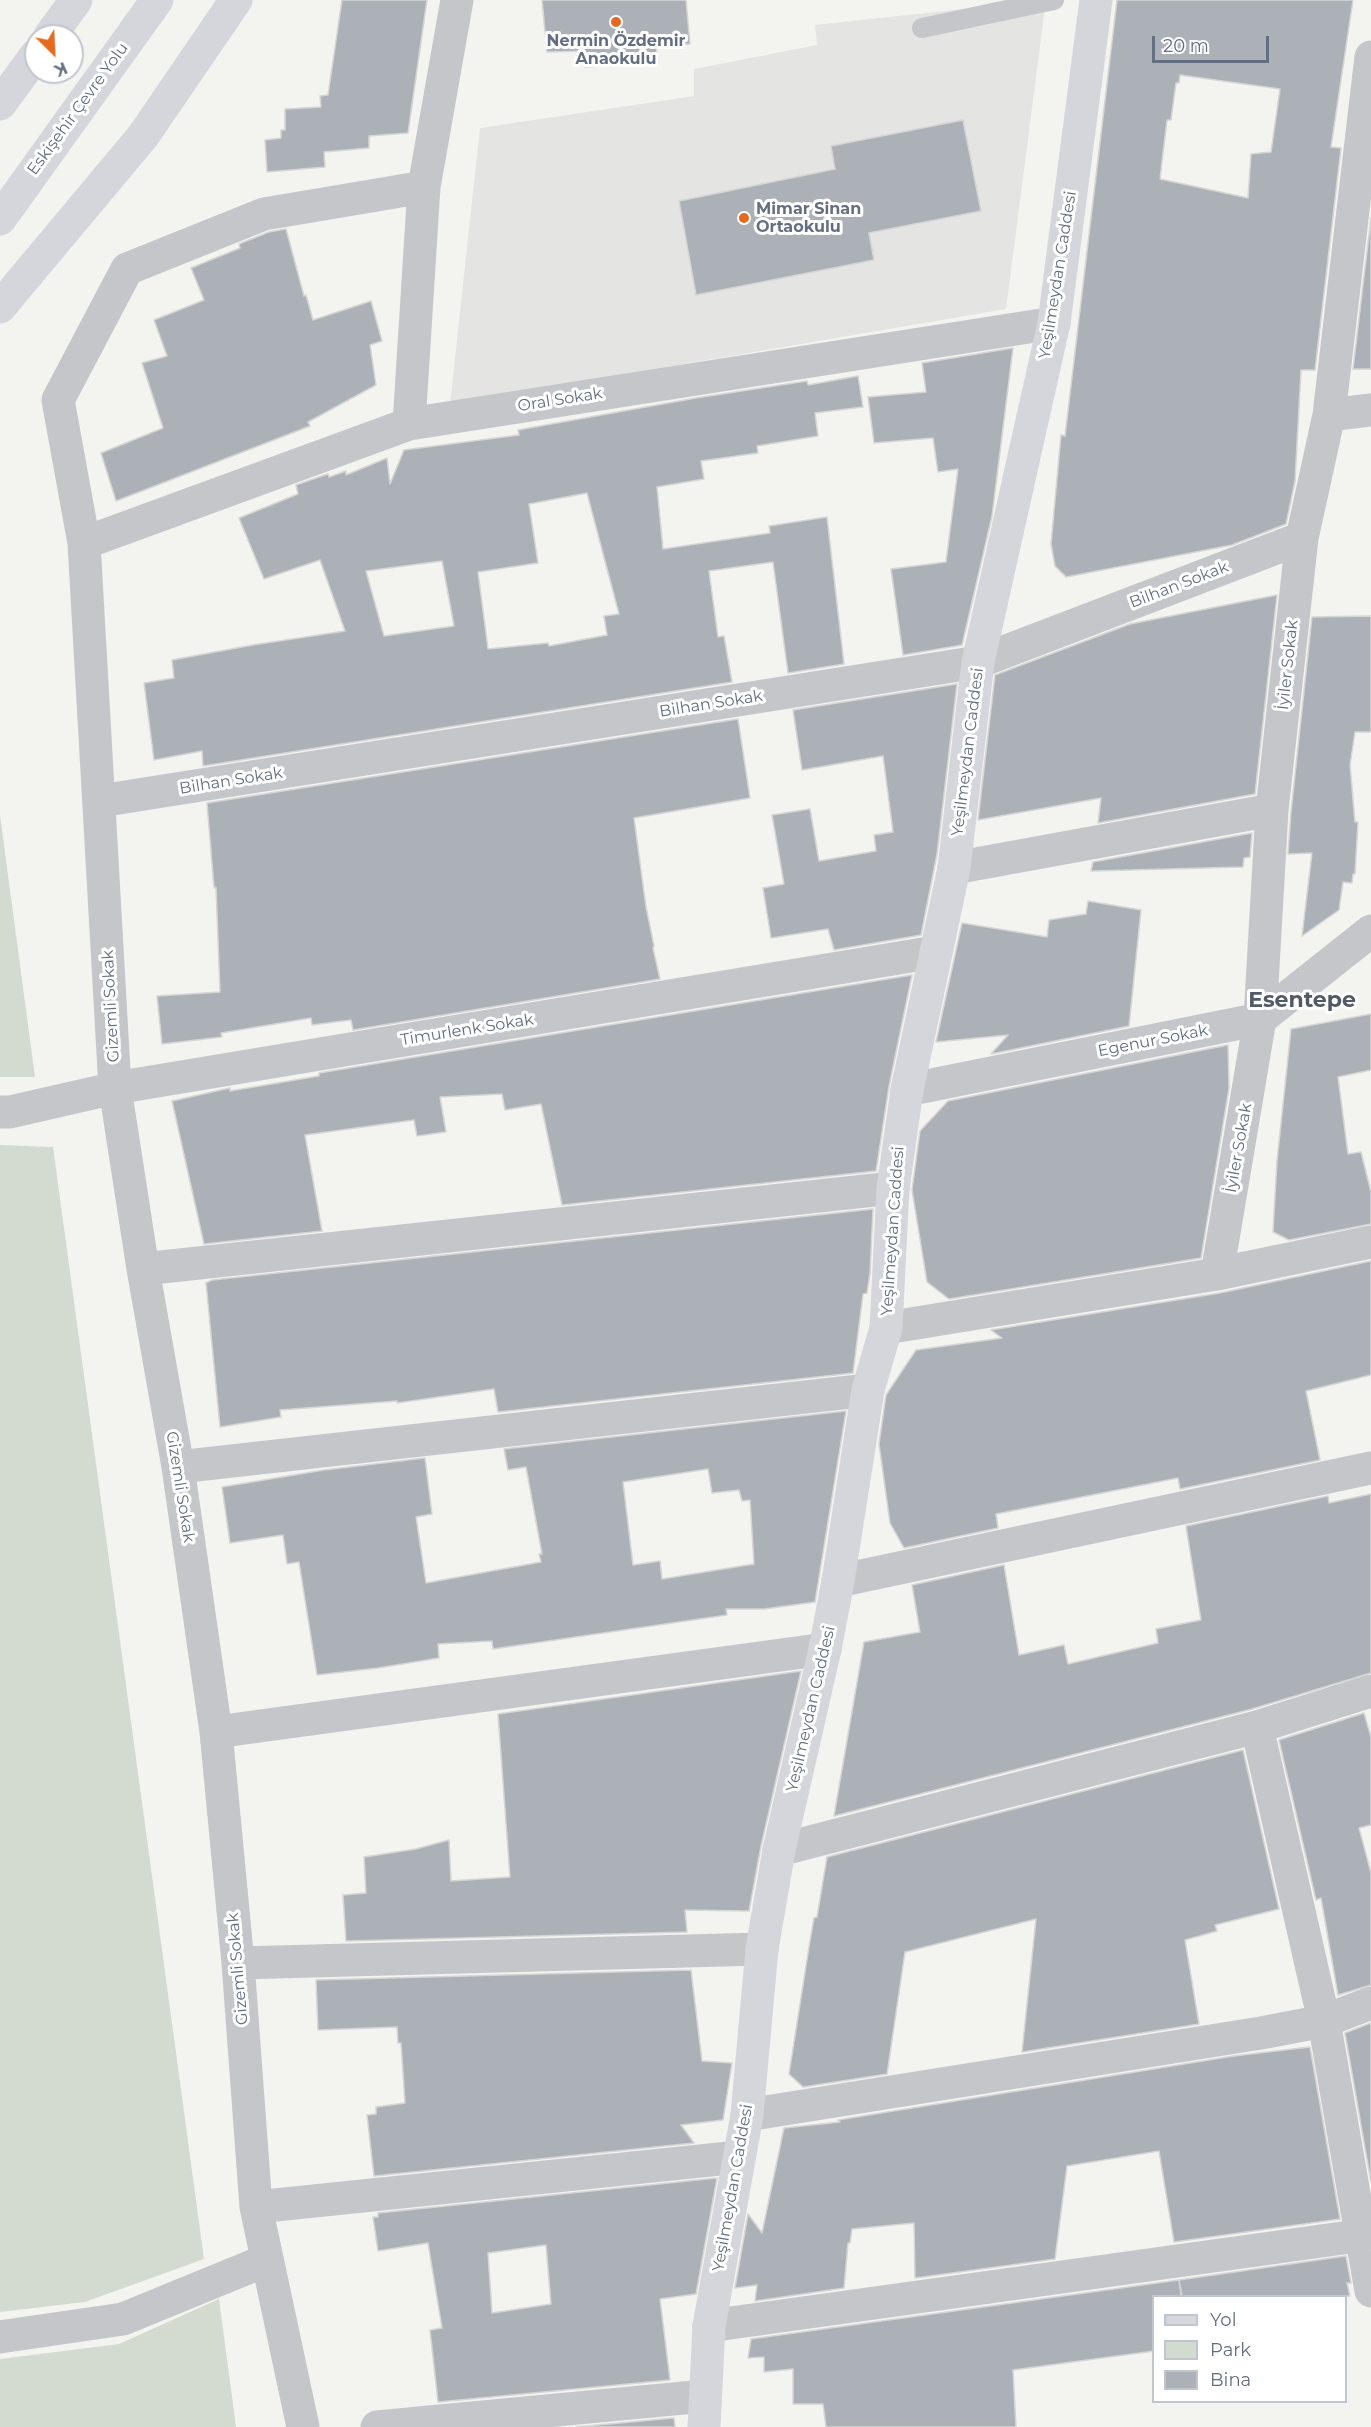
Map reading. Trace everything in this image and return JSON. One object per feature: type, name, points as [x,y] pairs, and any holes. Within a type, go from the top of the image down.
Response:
[{"type":"main road","points":[[59,24],[76,0]]},
{"type":"main road","name":"Eskişehir Çevre Yolu","points":[[0,219],[157,0]]},
{"type":"main road","points":[[0,307],[142,136],[236,0]]},
{"type":"main road","name":"Yeşilmeydan Caddesi","points":[[704,2411],[709,2326],[747,2115],[762,1949],[779,1850],[825,1649],[838,1581],[868,1390],[886,1328],[893,1188],[907,1090],[954,868],[978,662],[1054,323],[1096,0]]},
{"type":"main road","points":[[0,104],[24,71]]},
{"type":"street","points":[[409,424],[424,186],[457,0]]},
{"type":"street","name":"İyiler Sokak","points":[[1218,1274],[1260,1020],[1272,810],[1302,538],[1329,415],[1371,57]]},
{"type":"street","name":"Gizemli Sokak","points":[[303,2427],[256,2207],[238,1963],[216,1732],[178,1467],[143,1269],[115,1088],[84,543],[58,400],[127,269],[264,214],[424,186]]},
{"type":"street","name":"Oral Sokak","points":[[84,543],[409,424],[1054,323]]},
{"type":"street","points":[[1329,415],[1371,410]]},
{"type":"street","name":"Bilhan Sokak","points":[[100,801],[978,662],[1302,538]]},
{"type":"street","points":[[954,868],[1272,810]]},
{"type":"street","name":"Egenur Sokak","points":[[907,1090],[1260,1020],[1371,931]]},
{"type":"street","name":"Timurlenk Sokak","points":[[0,1112],[10,1112],[115,1088],[935,952]]},
{"type":"street","points":[[143,1269],[893,1188]]},
{"type":"street","points":[[886,1328],[1218,1274],[1371,1242]]},
{"type":"street","points":[[178,1467],[868,1390]]},
{"type":"street","points":[[838,1581],[1371,1468]]},
{"type":"street","points":[[216,1732],[825,1649]]},
{"type":"street","points":[[779,1850],[1257,1727],[1371,1691]]},
{"type":"street","points":[[1257,1727],[1324,2021],[1366,2235],[1371,2291]]},
{"type":"street","points":[[238,1963],[762,1949]]},
{"type":"street","points":[[747,2115],[1261,2034],[1324,2021],[1371,2003]]},
{"type":"street","points":[[256,2207],[739,2157]]},
{"type":"street","points":[[709,2326],[1366,2235]]},
{"type":"street","points":[[0,2337],[123,2319],[267,2260]]},
{"type":"street","points":[[377,2427],[704,2411]]},
{"type":"lane","points":[[922,28],[1054,0]]},
{"type":"shaded area","name":"Mimar Sinan Ortaokulu","points":[[1046,0],[1006,309],[450,404],[480,128],[694,96],[694,69],[817,45],[815,25]]},
{"type":"green space","points":[[0,815],[35,1077],[0,1077]]},
{"type":"green space","points":[[0,1145],[53,1147],[204,2259],[85,2302],[0,2312]]},
{"type":"green space","points":[[219,2299],[236,2427],[0,2427],[0,2359],[119,2344]]},
{"type":"building","points":[[342,0],[427,0],[408,133],[369,136],[369,148],[324,152],[325,167],[267,172],[265,140],[281,138],[281,130],[285,130],[285,109],[321,107],[320,96],[328,95]]},
{"type":"building","name":"Nermin Özdemir Anaokulu","points":[[542,0],[686,0],[690,44],[656,45],[658,63],[585,67],[584,51],[547,52]]},
{"type":"building","points":[[1117,0],[1353,0],[1331,147],[1341,148],[1315,370],[1301,370],[1295,481],[1286,524],[1232,545],[1066,577],[1055,566],[1051,544],[1061,435],[1065,436]],"holes":[[[1180,75],[1280,89],[1271,152],[1251,154],[1248,198],[1160,179],[1167,120],[1171,120],[1176,83],[1179,83]]]},
{"type":"building","points":[[963,120],[981,211],[869,233],[874,260],[696,295],[679,201],[835,169],[831,146]]},
{"type":"building","points":[[1371,218],[1371,369],[1353,369]]},
{"type":"building","points":[[286,229],[304,296],[306,295],[313,320],[371,301],[382,341],[370,345],[376,385],[308,422],[310,426],[116,501],[101,453],[163,428],[142,363],[167,356],[154,320],[204,300],[191,268],[240,248],[239,244],[269,232]]},
{"type":"building","points":[[1013,348],[992,516],[962,645],[903,655],[891,569],[946,562],[958,469],[938,472],[933,438],[874,443],[868,397],[926,392],[922,363]]},
{"type":"building","points":[[858,376],[863,407],[815,413],[818,436],[757,446],[758,453],[701,461],[704,479],[657,487],[663,549],[770,533],[769,526],[827,517],[844,664],[788,673],[773,562],[709,571],[718,637],[724,636],[732,682],[203,766],[202,751],[154,760],[144,683],[174,678],[172,660],[345,631],[320,560],[264,579],[239,518],[298,494],[296,485],[328,474],[329,477],[346,471],[346,475],[387,458],[390,484],[404,450],[519,435],[518,430],[696,398],[807,381],[808,385]],"holes":[[[587,493],[619,614],[604,616],[607,635],[549,646],[548,643],[488,649],[478,572],[538,563],[529,504]],[[442,561],[454,626],[384,636],[366,571]]]},
{"type":"building","points":[[1277,595],[1255,794],[1098,823],[1101,798],[978,820],[995,675],[1130,624]]},
{"type":"building","points":[[1371,616],[1371,732],[1355,732],[1350,765],[1355,822],[1358,822],[1355,874],[1353,874],[1352,883],[1343,882],[1339,910],[1302,936],[1312,853],[1288,854],[1312,617]]},
{"type":"building","points":[[957,684],[937,854],[921,935],[834,950],[828,929],[771,938],[763,888],[784,884],[772,815],[810,809],[819,861],[876,851],[874,835],[893,832],[883,756],[802,770],[793,710]]},
{"type":"building","points":[[738,719],[750,798],[634,818],[646,907],[660,979],[353,1030],[351,1020],[312,1025],[311,1018],[221,1033],[222,1037],[162,1044],[157,996],[220,992],[216,887],[214,888],[207,803]]},
{"type":"building","points":[[1252,833],[1250,857],[1244,858],[1243,867],[1091,871],[1093,862]]},
{"type":"building","points":[[1088,901],[1141,910],[1129,1026],[991,1054],[1008,1035],[936,1042],[962,923],[1047,937],[1049,920],[1086,914]]},
{"type":"building","points":[[912,975],[889,1086],[876,1171],[562,1205],[541,1104],[505,1110],[502,1094],[440,1097],[446,1132],[417,1136],[414,1120],[305,1135],[322,1231],[204,1244],[172,1101],[230,1088],[230,1091],[319,1076],[319,1073]]},
{"type":"building","points":[[1371,1014],[1371,1070],[1338,1077],[1348,1154],[1361,1152],[1371,1192],[1371,1224],[1289,1240],[1273,1232],[1277,1161],[1291,1029]]},
{"type":"building","points":[[1228,1045],[1229,1088],[1201,1258],[949,1299],[927,1282],[912,1190],[920,1131],[948,1101]]},
{"type":"building","points":[[873,1209],[870,1273],[867,1293],[863,1294],[853,1373],[498,1412],[494,1389],[397,1403],[397,1401],[280,1410],[281,1417],[220,1427],[206,1283],[212,1280]]},
{"type":"building","points":[[1371,1261],[1371,1375],[1306,1391],[1320,1460],[1180,1489],[1178,1478],[996,1514],[998,1528],[904,1548],[890,1523],[879,1444],[886,1395],[916,1350],[1002,1338],[991,1330],[1220,1293]]},
{"type":"building","points":[[846,1411],[815,1602],[764,1609],[726,1609],[727,1615],[493,1649],[492,1641],[438,1644],[439,1658],[317,1675],[299,1562],[287,1564],[283,1535],[230,1543],[222,1487],[324,1470],[425,1458],[432,1514],[416,1517],[426,1583],[541,1562],[539,1554],[542,1554],[526,1467],[508,1470],[504,1449]],"holes":[[[708,1469],[712,1493],[739,1490],[742,1501],[750,1500],[754,1564],[662,1579],[660,1561],[633,1565],[623,1482]]]},
{"type":"building","points":[[1371,1494],[1371,1673],[1252,1709],[834,1816],[864,1642],[920,1632],[912,1585],[1004,1565],[1019,1655],[1064,1645],[1068,1664],[1158,1643],[1156,1629],[1201,1620],[1186,1526],[1328,1496],[1329,1503]]},
{"type":"building","points":[[801,1671],[761,1846],[749,1911],[685,1910],[687,1932],[346,1941],[343,1895],[366,1893],[364,1857],[416,1849],[449,1840],[451,1881],[510,1877],[498,1714]]},
{"type":"building","points":[[1364,1713],[1371,1737],[1371,1825],[1359,1828],[1371,1873],[1371,1985],[1338,1995],[1321,1898],[1316,1900],[1279,1740]]},
{"type":"building","points":[[1243,1750],[1279,1909],[1215,1925],[1217,1931],[1185,1940],[1199,2024],[1022,2052],[1036,1919],[905,1952],[887,2074],[803,2087],[789,2074],[814,1918],[817,1917],[827,1857]]},
{"type":"building","points":[[691,1970],[702,2061],[732,2063],[723,2120],[681,2125],[694,2143],[374,2176],[367,2115],[376,2114],[376,2107],[405,2103],[401,2043],[398,2043],[397,2027],[318,2030],[316,1980]]},
{"type":"building","points":[[1371,2023],[1371,2182],[1345,2033]]},
{"type":"building","points":[[1310,2047],[1340,2219],[1174,2242],[1159,2151],[1067,2166],[1055,2259],[915,2278],[914,2223],[852,2229],[850,2243],[848,2243],[844,2288],[755,2301],[757,2285],[735,2288],[748,2214],[762,2233],[784,2128],[840,2122],[838,2120],[1234,2056]]},
{"type":"building","points":[[717,2178],[696,2294],[660,2299],[670,2380],[438,2402],[430,2330],[442,2328],[428,2243],[378,2251],[373,2217],[378,2217],[378,2213]],"holes":[[[546,2245],[551,2304],[492,2313],[488,2253]]]},
{"type":"building","points":[[1346,2256],[1351,2283],[1347,2283],[1350,2296],[1182,2295],[1179,2280]]},
{"type":"building","points":[[1179,2280],[1181,2295],[1152,2295],[1152,2351],[1013,2370],[1016,2427],[826,2427],[823,2404],[793,2404],[793,2369],[764,2372],[764,2357],[748,2358],[751,2339]]},
{"type":"building","points":[[674,2418],[675,2427],[576,2427]]},
{"type":"place","name":"Nermin Özdemir Anaokulu","points":[[616,22]]},
{"type":"place","name":"Mimar Sinan Ortaokulu","points":[[744,218]]},
{"type":"district","name":"Esentepe","points":[[1302,1001]]}]
